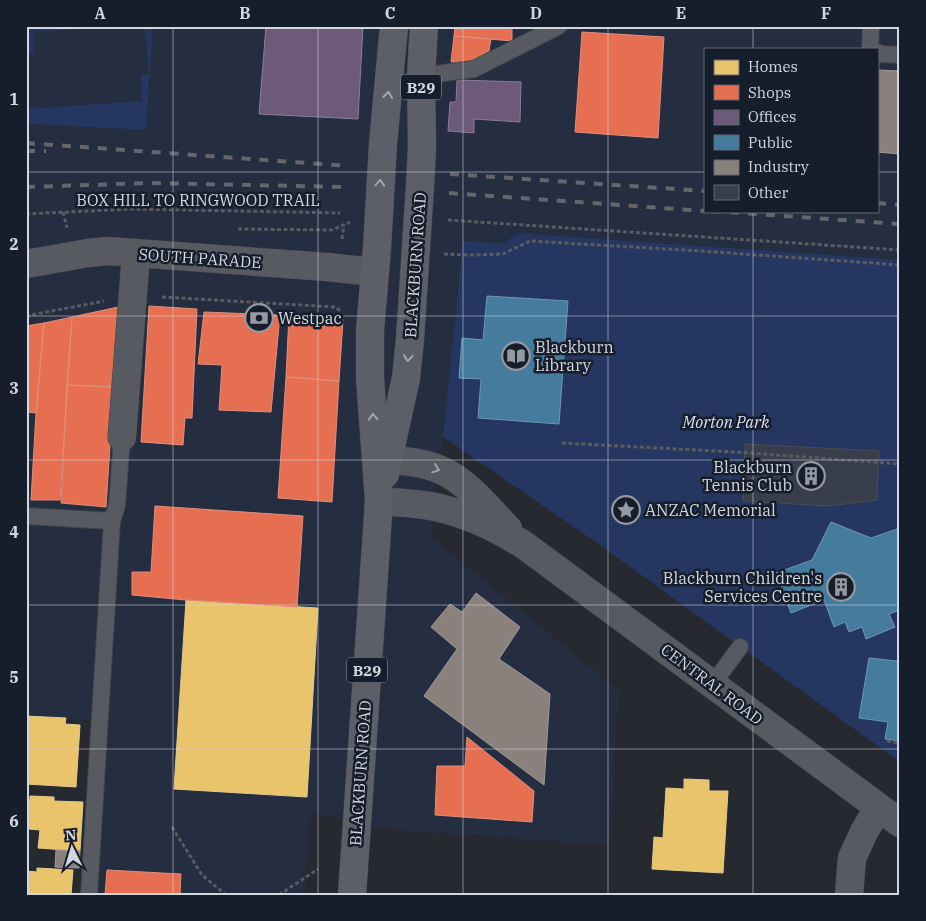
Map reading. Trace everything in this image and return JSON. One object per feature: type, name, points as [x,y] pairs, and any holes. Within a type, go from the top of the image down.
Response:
[{"type":"main road","name":"BLACKBURN ROAD","points":[[382,465],[370,378],[370,331],[383,144],[394,26]]},
{"type":"main road","name":"BLACKBURN ROAD","points":[[352,895],[382,465],[406,378],[422,147],[421,76],[424,26]]},
{"type":"main road","points":[[374,272],[414,274]]},
{"type":"street","name":"SOUTH PARADE","points":[[26,264],[108,251],[374,272]]},
{"type":"street","points":[[122,437],[136,253]]},
{"type":"street","name":"CENTRAL ROAD","points":[[382,465],[406,461],[424,464],[445,472],[463,483],[524,545]]},
{"type":"street","name":"CENTRAL ROAD","points":[[379,501],[438,508],[464,515],[492,526],[524,545],[889,815]]},
{"type":"street","points":[[849,895],[852,858],[864,832],[889,815]]},
{"type":"lane","points":[[421,76],[474,69],[559,26]]},
{"type":"lane","points":[[870,48],[871,26]]},
{"type":"lane","points":[[878,53],[900,55]]},
{"type":"lane","points":[[89,895],[112,521],[117,505],[122,437]]},
{"type":"lane","points":[[26,516],[112,521]]},
{"type":"lane","points":[[712,684],[740,646]]},
{"type":"path","name":"BOX HILL TO RINGWOOD TRAIL","points":[[26,214],[130,209],[340,213]]},
{"type":"path","points":[[63,212],[69,235]]},
{"type":"path","points":[[448,220],[900,250]]},
{"type":"path","points":[[234,228],[332,230],[352,222]]},
{"type":"path","points":[[439,254],[503,254],[530,241],[900,264]]},
{"type":"path","points":[[562,442],[900,464]]},
{"type":"path","points":[[887,741],[900,743]]},
{"type":"path","points":[[172,827],[202,875],[226,895]]},
{"type":"path","points":[[279,895],[318,869]]},
{"type":"shaded area","points":[[26,26],[900,26],[900,260],[517,233],[504,243],[463,241],[431,537],[619,691],[610,845],[399,830],[310,813],[305,895],[81,895],[93,720],[26,716]]},
{"type":"green space","points":[[103,26],[101,28],[33,32],[34,52],[29,54],[26,29]]},
{"type":"green space","points":[[145,26],[153,26],[146,130],[33,124],[26,122],[26,109],[142,101],[141,75],[149,74]]},
{"type":"green space","name":"Morton Park","points":[[517,233],[900,260],[900,762],[600,545],[443,437],[463,241],[504,243]]},
{"type":"building: Homes","points":[[186,600],[318,608],[307,797],[174,789]]},
{"type":"building: Homes","points":[[26,716],[66,718],[65,724],[80,725],[76,787],[26,784]]},
{"type":"building: Homes","points":[[684,779],[709,780],[709,791],[728,791],[723,873],[652,869],[654,837],[663,838],[666,788],[684,789]]},
{"type":"building: Homes","points":[[30,796],[54,797],[54,801],[83,802],[80,851],[38,848],[40,830],[28,829]]},
{"type":"building: Homes","points":[[37,868],[73,870],[71,895],[26,895],[26,871],[37,872]]},
{"type":"building: Shops","points":[[455,26],[512,26],[512,41],[454,36]]},
{"type":"building: Shops","points":[[582,32],[664,37],[658,138],[575,132]]},
{"type":"building: Shops","points":[[454,36],[491,39],[489,51],[467,63],[451,62]]},
{"type":"building: Shops","points":[[149,306],[197,309],[192,418],[185,418],[183,445],[141,442]]},
{"type":"building: Shops","points":[[118,307],[114,387],[67,385],[72,317]]},
{"type":"building: Shops","points":[[204,312],[280,315],[271,412],[219,410],[222,365],[198,364]]},
{"type":"building: Shops","points":[[289,315],[343,320],[339,381],[286,377]]},
{"type":"building: Shops","points":[[72,317],[60,500],[31,500],[44,323]]},
{"type":"building: Shops","points":[[44,323],[36,413],[26,412],[26,326]]},
{"type":"building: Shops","points":[[286,377],[339,381],[332,502],[278,498]]},
{"type":"building: Shops","points":[[67,385],[114,387],[106,507],[61,503]]},
{"type":"building: Shops","points":[[155,506],[303,516],[297,607],[132,595],[132,572],[151,572]]},
{"type":"building: Shops","points":[[467,737],[534,791],[532,822],[435,815],[437,766],[465,766]]},
{"type":"building: Shops","points":[[107,870],[181,874],[180,895],[105,895]]},
{"type":"building: Offices","points":[[266,26],[363,26],[358,119],[259,114]]},
{"type":"building: Offices","points":[[457,80],[521,82],[520,122],[474,119],[474,133],[448,131],[450,102],[456,102]]},
{"type":"building: Public","points":[[487,296],[568,301],[559,424],[478,418],[481,379],[459,378],[462,338],[483,340]]},
{"type":"building: Public","name":"Blackburn Children's Services Centre","points":[[831,522],[871,538],[900,528],[900,610],[889,614],[895,627],[866,639],[862,627],[849,632],[845,622],[834,627],[824,600],[791,613],[776,573],[812,560]]},
{"type":"building: Public","points":[[900,645],[900,741],[885,739],[888,722],[859,718],[869,658],[897,661]]},
{"type":"building: Industry","points":[[878,70],[900,71],[900,154],[878,152]]},
{"type":"building: Industry","points":[[476,593],[520,627],[499,659],[550,694],[544,785],[424,696],[457,649],[431,627],[450,604],[462,612]]},
{"type":"building: Industry","points":[[56,850],[80,851],[79,868],[55,867]]},
{"type":"building: Other","name":"Blackburn Tennis Club","points":[[745,444],[879,451],[877,500],[828,506],[743,501]]},
{"type":"railway","points":[[26,143],[349,166]]},
{"type":"railway","points":[[26,151],[46,151]]},
{"type":"railway","points":[[450,174],[704,191]]},
{"type":"railway","points":[[26,187],[151,183],[346,187]]},
{"type":"railway","points":[[449,193],[704,211]]},
{"type":"railway","points":[[878,203],[900,205]]},
{"type":"railway","points":[[726,212],[900,224]]},
{"type":"place","name":"Westpac","points":[[259,318]]},
{"type":"place","name":"Blackburn Library","points":[[516,356]]},
{"type":"place","name":"Blackburn Tennis Club","points":[[811,476]]},
{"type":"place","name":"ANZAC Memorial","points":[[626,510]]},
{"type":"place","name":"Blackburn Children's Services Centre","points":[[841,587]]}]
